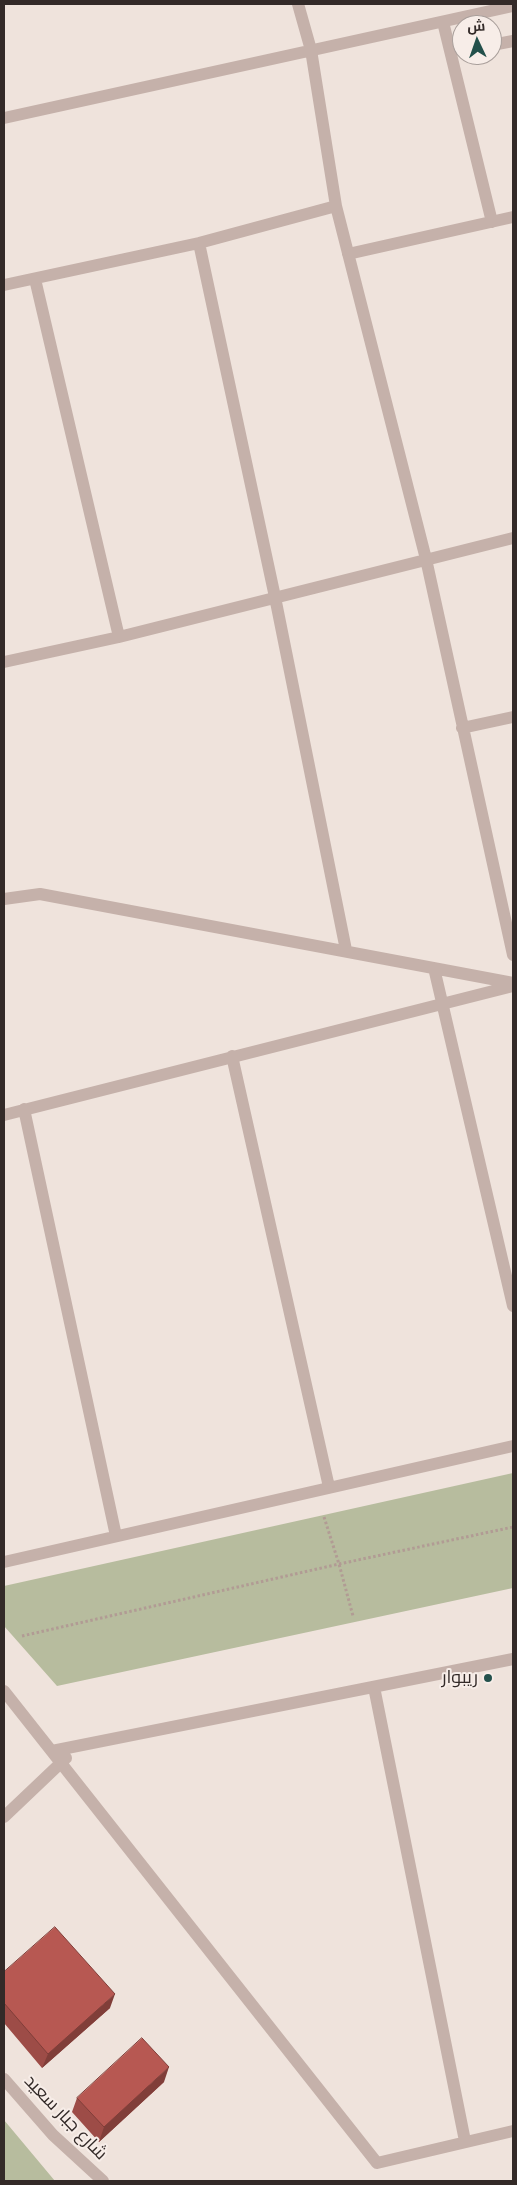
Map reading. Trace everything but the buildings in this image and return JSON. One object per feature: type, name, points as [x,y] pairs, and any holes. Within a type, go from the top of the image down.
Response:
[{"type":"street","points":[[298,4],[310,50],[336,206],[426,559],[513,955]]},
{"type":"street","points":[[4,118],[513,6]]},
{"type":"street","points":[[443,22],[452,43]]},
{"type":"street","points":[[459,65],[492,222]]},
{"type":"street","points":[[4,286],[199,243],[336,206]]},
{"type":"street","points":[[348,254],[513,217]]},
{"type":"street","points":[[199,243],[275,597],[346,950]]},
{"type":"street","points":[[35,279],[119,637]]},
{"type":"street","points":[[4,662],[119,637],[513,538]]},
{"type":"street","points":[[462,728],[513,717]]},
{"type":"street","points":[[4,898],[40,894],[346,950],[513,985]]},
{"type":"street","points":[[434,968],[513,1306]]},
{"type":"street","points":[[4,1115],[513,985]]},
{"type":"street","points":[[232,1056],[329,1488]]},
{"type":"street","points":[[24,1109],[116,1536]]},
{"type":"street","points":[[4,1562],[513,1446]]},
{"type":"street","points":[[52,1752],[513,1659]]},
{"type":"street","points":[[374,1687],[465,2141]]},
{"type":"street","points":[[4,1691],[377,2163],[513,2131]]},
{"type":"street","points":[[4,1817],[78,1746]]},
{"type":"street","name":"شارع جبار سعيد","points":[[4,2079],[53,2135],[102,2181]]},
{"type":"path","points":[[324,1517],[340,1564],[353,1616]]},
{"type":"path","points":[[22,1636],[513,1527]]},
{"type":"green space","points":[[513,1473],[513,1588],[57,1686],[4,1626],[4,1586]]},
{"type":"green space","points":[[4,2120],[55,2181],[4,2181]]},
{"type":"place","name":"ريبوار","points":[[488,1678]]}]
